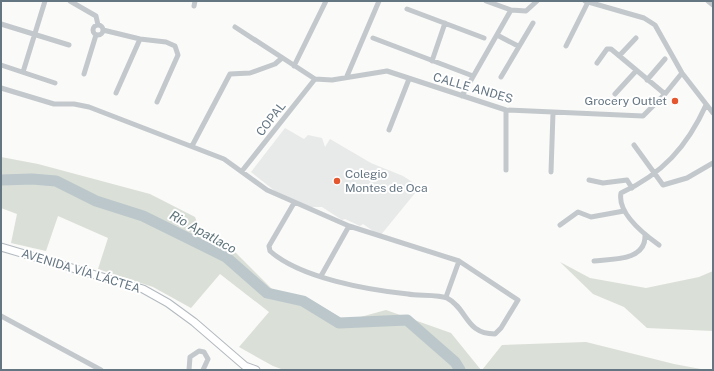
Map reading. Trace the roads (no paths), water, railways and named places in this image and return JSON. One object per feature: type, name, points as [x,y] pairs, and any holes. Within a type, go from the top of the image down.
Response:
[{"type":"street","points":[[23,72],[45,1]]},
{"type":"street","points":[[70,1],[96,16],[98,25],[103,30],[140,39],[170,44],[177,50],[178,55],[157,102]]},
{"type":"street","points":[[294,66],[326,1]]},
{"type":"street","points":[[346,76],[379,1]]},
{"type":"street","points":[[486,1],[511,10],[526,10],[537,1]]},
{"type":"street","points":[[566,46],[587,1],[644,18],[655,25],[682,73],[713,113]]},
{"type":"street","points":[[708,1],[713,5]]},
{"type":"street","points":[[407,9],[484,38]]},
{"type":"street","points":[[462,96],[511,10]]},
{"type":"street","points":[[432,61],[445,23]]},
{"type":"street","points":[[500,77],[533,23]]},
{"type":"street","points":[[1,24],[69,45]]},
{"type":"street","points":[[84,74],[96,35],[93,30],[98,25]]},
{"type":"street","points":[[235,27],[315,79]]},
{"type":"street","points":[[96,35],[99,35],[103,30]]},
{"type":"street","points":[[497,35],[518,46]]},
{"type":"street","points":[[374,38],[473,76]]},
{"type":"street","points":[[619,56],[636,38]]},
{"type":"street","points":[[116,93],[140,39]]},
{"type":"street","points":[[597,63],[609,48],[665,94]]},
{"type":"street","points":[[192,146],[230,74],[250,73],[275,64],[282,58]]},
{"type":"street","points":[[647,80],[665,59]]},
{"type":"street","points":[[1,65],[55,83]]},
{"type":"street","points":[[615,94],[636,70]]},
{"type":"street","name":"CALLE ANDES","points":[[315,79],[332,80],[346,76],[383,71],[506,110],[643,116],[665,94],[682,73]]},
{"type":"street","name":"COPAL","points":[[242,171],[315,79]]},
{"type":"street","points":[[389,130],[409,79]]},
{"type":"street","points":[[1,88],[54,104],[74,104],[89,107],[224,159],[267,190],[349,226],[459,261],[518,300],[501,328],[495,334],[486,334],[471,327],[455,304],[446,297],[382,292],[352,286],[296,266],[276,257],[270,251],[269,246],[294,202]]},
{"type":"street","points":[[659,245],[645,235],[624,211],[620,198],[621,194],[642,183],[672,158],[695,128],[706,105]]},
{"type":"street","points":[[506,110],[506,170]]},
{"type":"street","points":[[551,172],[554,113]]},
{"type":"street","points":[[634,145],[663,185],[687,178],[713,163]]},
{"type":"street","points":[[589,180],[603,183],[626,180],[632,188]]},
{"type":"street","points":[[560,225],[578,212],[591,217],[624,211]]},
{"type":"street","points":[[321,276],[349,226]]},
{"type":"street","points":[[594,261],[631,256],[640,250],[645,241],[645,235]]},
{"type":"street","name":"AVENIDA VÍA LÁCTEA","points":[[1,247],[143,289],[168,303],[194,322],[244,366],[256,370]]},
{"type":"street","points":[[446,297],[459,261]]},
{"type":"street","points":[[1,316],[101,370]]},
{"type":"street","points":[[189,370],[190,357],[199,351],[204,352],[208,358],[203,370]]},
{"type":"waterway","name":"Rio Apatlaco","points":[[1,180],[32,179],[56,181],[96,201],[143,216],[226,257],[267,293],[303,301],[339,323],[407,320],[455,362],[460,370]]},
{"type":"place","name":"Grocery Outlet","points":[[675,101]]},
{"type":"place","name":"Colegio Montes de Oca","points":[[337,181]]}]
